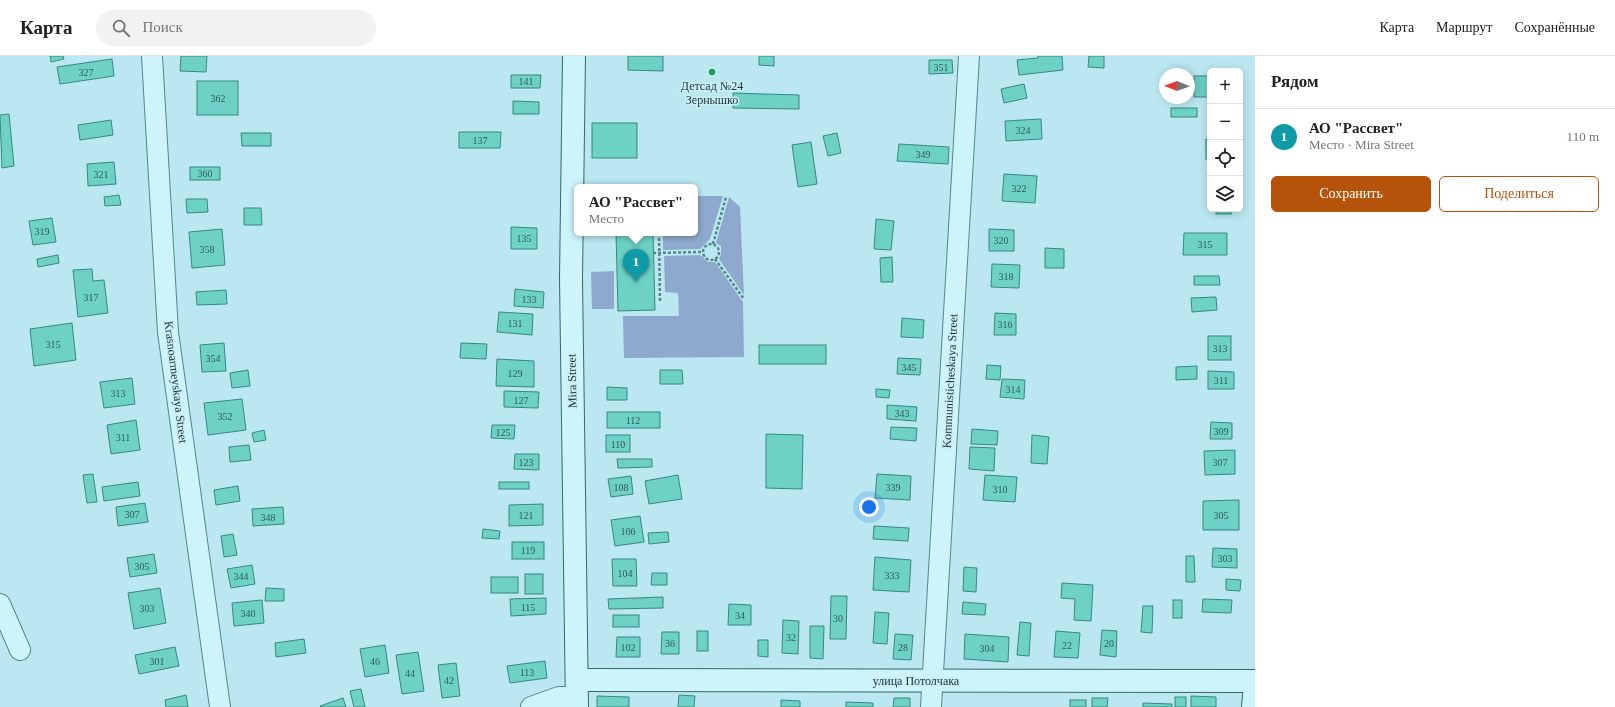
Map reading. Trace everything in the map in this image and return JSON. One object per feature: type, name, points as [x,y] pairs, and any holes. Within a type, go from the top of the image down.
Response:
[{"type":"street","name":"Krasnoarmeyskaya Street","points":[[152,56],[168,332],[220,707]]},
{"type":"street","name":"Mira Street","points":[[574,56],[571,279],[577,695]]},
{"type":"street","name":"Kommunisticheskaya Street","points":[[931,707],[969,56]]},
{"type":"street","points":[[0,604],[20,650]]},
{"type":"street","name":"улица Потолчака","points":[[531,707],[559,697],[577,695],[932,681],[1255,682]]},
{"type":"street","points":[[1253,707],[1255,682]]},
{"type":"path","points":[[713,244],[726,197]]},
{"type":"path","points":[[659,236],[660,302]]},
{"type":"path","points":[[702,252],[706,245],[713,244]]},
{"type":"path","points":[[713,244],[719,250],[716,258]]},
{"type":"path","points":[[653,253],[702,252]]},
{"type":"path","points":[[702,252],[708,259],[716,258]]},
{"type":"path","points":[[716,258],[744,299]]},
{"type":"shaded area","points":[[698,196],[723,196],[710,239],[700,249],[663,250],[663,236],[698,236]]},
{"type":"shaded area","points":[[729,197],[740,207],[744,295],[719,259],[721,254],[721,246],[716,243]]},
{"type":"shaded area","points":[[700,255],[708,262],[715,262],[743,302],[744,357],[624,358],[623,316],[679,316],[678,293],[665,292],[664,256]]},
{"type":"shaded area","points":[[614,271],[614,309],[592,309],[591,272]]},
{"type":"building","points":[[50,56],[63,56],[64,59],[51,62]]},
{"type":"building","points":[[181,56],[207,56],[206,72],[180,71]]},
{"type":"building","points":[[628,56],[663,56],[663,71],[628,70]]},
{"type":"building","points":[[759,56],[774,56],[774,66],[759,65]]},
{"type":"building","points":[[1038,56],[1062,56],[1063,70],[1019,75],[1017,60],[1038,58]]},
{"type":"building","points":[[1089,56],[1104,56],[1104,68],[1088,67]]},
{"type":"building","points":[[112,59],[114,76],[60,84],[57,67]]},
{"type":"building","points":[[929,60],[952,60],[953,73],[929,74]]},
{"type":"building","points":[[511,75],[541,75],[540,88],[511,88]]},
{"type":"building","points":[[1195,76],[1207,76],[1207,97],[1195,97]]},
{"type":"building","points":[[197,81],[238,81],[238,115],[197,115]]},
{"type":"building","points":[[1024,84],[1027,98],[1004,103],[1001,89]]},
{"type":"building","points":[[733,93],[799,95],[799,109],[733,108]]},
{"type":"building","points":[[513,101],[539,102],[539,114],[513,114]]},
{"type":"building","points":[[1171,108],[1197,108],[1197,117],[1171,117]]},
{"type":"building","points":[[9,114],[14,166],[2,168],[0,115]]},
{"type":"building","points":[[1041,119],[1042,139],[1006,141],[1005,121]]},
{"type":"building","points":[[111,120],[113,135],[80,140],[78,125]]},
{"type":"building","points":[[592,123],[637,123],[637,158],[592,158]]},
{"type":"building","points":[[459,132],[501,132],[500,148],[459,148]]},
{"type":"building","points":[[241,133],[271,133],[271,146],[242,146]]},
{"type":"building","points":[[837,133],[841,153],[828,156],[823,136]]},
{"type":"building","points":[[1206,139],[1207,139],[1207,159]]},
{"type":"building","points":[[811,142],[817,184],[798,187],[792,145]]},
{"type":"building","points":[[899,144],[949,147],[948,164],[897,161]]},
{"type":"building","points":[[114,162],[116,184],[88,186],[87,164]]},
{"type":"building","points":[[190,167],[220,167],[220,180],[190,180]]},
{"type":"building","points":[[1004,174],[1037,176],[1035,203],[1002,201]]},
{"type":"building","points":[[119,195],[121,205],[105,206],[104,197]]},
{"type":"building","points":[[186,199],[207,199],[208,212],[187,213]]},
{"type":"building","points":[[244,208],[261,208],[262,225],[244,225]]},
{"type":"building","points":[[1216,212],[1231,212],[1231,214],[1216,214]]},
{"type":"building","points":[[52,218],[56,242],[33,245],[29,221]]},
{"type":"building","points":[[876,219],[894,221],[891,250],[874,249]]},
{"type":"building","points":[[511,227],[537,228],[537,249],[511,249]]},
{"type":"building","points":[[222,229],[225,265],[192,268],[189,232]]},
{"type":"building","points":[[989,229],[1014,230],[1014,251],[989,251]]},
{"type":"building","points":[[1184,233],[1227,233],[1227,255],[1183,255]]},
{"type":"building","points":[[616,236],[653,236],[655,310],[618,311]]},
{"type":"building","points":[[1045,248],[1064,249],[1064,268],[1045,268]]},
{"type":"building","points":[[58,255],[59,263],[38,267],[37,259]]},
{"type":"building","points":[[892,257],[893,282],[881,282],[880,258]]},
{"type":"building","points":[[992,264],[1020,265],[1019,288],[991,287]]},
{"type":"building","points":[[92,269],[93,281],[104,280],[108,313],[78,317],[73,270]]},
{"type":"building","points":[[1194,276],[1219,276],[1220,285],[1194,285]]},
{"type":"building","points":[[515,289],[544,292],[543,308],[514,306]]},
{"type":"building","points":[[226,290],[227,304],[197,305],[196,292]]},
{"type":"building","points":[[1216,297],[1217,310],[1192,312],[1191,298]]},
{"type":"building","points":[[499,312],[533,314],[532,335],[497,332]]},
{"type":"building","points":[[995,313],[1016,314],[1016,335],[994,335]]},
{"type":"building","points":[[902,318],[924,320],[923,338],[901,337]]},
{"type":"building","points":[[72,323],[76,360],[34,366],[30,329]]},
{"type":"building","points":[[1208,336],[1231,336],[1231,360],[1208,360]]},
{"type":"building","points":[[224,343],[226,371],[202,372],[200,345]]},
{"type":"building","points":[[461,343],[487,344],[486,359],[460,358]]},
{"type":"building","points":[[759,345],[826,345],[826,364],[759,364]]},
{"type":"building","points":[[898,358],[921,359],[920,375],[897,374]]},
{"type":"building","points":[[497,359],[534,361],[534,387],[496,386]]},
{"type":"building","points":[[987,365],[1001,366],[1000,380],[986,379]]},
{"type":"building","points":[[1197,366],[1197,379],[1176,380],[1176,367]]},
{"type":"building","points":[[248,370],[250,386],[232,388],[230,373]]},
{"type":"building","points":[[660,370],[682,370],[683,384],[660,384]]},
{"type":"building","points":[[1208,371],[1234,372],[1234,389],[1208,389]]},
{"type":"building","points":[[132,378],[135,404],[104,408],[100,382]]},
{"type":"building","points":[[1002,379],[1025,380],[1024,399],[1000,397]]},
{"type":"building","points":[[607,387],[627,388],[627,400],[607,400]]},
{"type":"building","points":[[876,389],[890,390],[889,398],[876,397]]},
{"type":"building","points":[[504,391],[539,392],[538,408],[504,407]]},
{"type":"building","points":[[242,399],[246,430],[208,435],[204,403]]},
{"type":"building","points":[[887,405],[917,407],[916,421],[887,419]]},
{"type":"building","points":[[607,412],[660,412],[660,428],[607,428]]},
{"type":"building","points":[[136,420],[140,450],[111,454],[107,425]]},
{"type":"building","points":[[1211,422],[1232,423],[1232,439],[1210,439]]},
{"type":"building","points":[[492,425],[515,425],[514,439],[491,438]]},
{"type":"building","points":[[891,427],[917,428],[916,441],[890,439]]},
{"type":"building","points":[[972,429],[998,431],[997,445],[971,444]]},
{"type":"building","points":[[264,430],[266,440],[254,442],[252,433]]},
{"type":"building","points":[[766,434],[803,435],[802,489],[766,488]]},
{"type":"building","points":[[606,435],[630,435],[630,452],[606,452]]},
{"type":"building","points":[[1032,435],[1049,437],[1047,464],[1031,463]]},
{"type":"building","points":[[249,445],[251,460],[230,462],[229,447]]},
{"type":"building","points":[[970,447],[995,448],[994,471],[969,469]]},
{"type":"building","points":[[1235,450],[1235,474],[1205,475],[1204,451]]},
{"type":"building","points":[[515,454],[539,454],[539,470],[514,469]]},
{"type":"building","points":[[617,459],[652,459],[652,467],[618,468]]},
{"type":"building","points":[[93,474],[97,502],[87,503],[83,475]]},
{"type":"building","points":[[877,474],[911,476],[910,500],[875,498]]},
{"type":"building","points":[[678,475],[682,499],[649,504],[645,481]]},
{"type":"building","points":[[985,475],[1017,477],[1015,502],[983,500]]},
{"type":"building","points":[[631,476],[633,494],[611,497],[608,479]]},
{"type":"building","points":[[138,482],[140,496],[104,501],[102,487]]},
{"type":"building","points":[[499,482],[529,482],[529,489],[499,489]]},
{"type":"building","points":[[238,486],[240,501],[216,505],[214,490]]},
{"type":"building","points":[[1239,500],[1239,530],[1203,530],[1203,501]]},
{"type":"building","points":[[145,503],[148,522],[118,526],[116,507]]},
{"type":"building","points":[[543,504],[543,525],[509,526],[509,505]]},
{"type":"building","points":[[283,507],[284,524],[253,526],[252,509]]},
{"type":"building","points":[[640,516],[644,542],[615,546],[611,520]]},
{"type":"building","points":[[874,526],[909,528],[908,541],[873,539]]},
{"type":"building","points":[[483,529],[500,531],[499,539],[482,538]]},
{"type":"building","points":[[668,532],[669,542],[649,544],[648,533]]},
{"type":"building","points":[[233,534],[237,555],[224,557],[221,536]]},
{"type":"building","points":[[512,542],[544,542],[544,559],[512,559]]},
{"type":"building","points":[[1213,548],[1237,549],[1237,568],[1212,567]]},
{"type":"building","points":[[154,554],[157,573],[130,577],[127,558]]},
{"type":"building","points":[[1186,556],[1194,556],[1195,582],[1186,582]]},
{"type":"building","points":[[875,557],[911,560],[909,592],[873,590]]},
{"type":"building","points":[[612,559],[636,559],[637,586],[613,586]]},
{"type":"building","points":[[252,565],[255,584],[231,588],[227,569]]},
{"type":"building","points":[[964,567],[977,568],[976,592],[963,591]]},
{"type":"building","points":[[652,573],[667,573],[667,585],[651,585]]},
{"type":"building","points":[[525,574],[543,574],[543,594],[525,594]]},
{"type":"building","points":[[491,577],[518,577],[518,593],[491,593]]},
{"type":"building","points":[[1226,579],[1241,580],[1240,591],[1226,590]]},
{"type":"building","points":[[1062,583],[1093,585],[1091,621],[1074,620],[1075,599],[1061,598]]},
{"type":"building","points":[[160,588],[166,623],[134,629],[128,593]]},
{"type":"building","points":[[266,588],[284,589],[284,601],[265,601]]},
{"type":"building","points":[[831,596],[847,596],[846,639],[830,639]]},
{"type":"building","points":[[663,597],[663,608],[609,609],[608,599]]},
{"type":"building","points":[[546,598],[546,614],[511,616],[510,599]]},
{"type":"building","points":[[1203,599],[1232,600],[1231,613],[1202,612]]},
{"type":"building","points":[[262,600],[264,623],[234,626],[232,603]]},
{"type":"building","points":[[1173,600],[1182,600],[1182,618],[1173,618]]},
{"type":"building","points":[[963,602],[986,604],[985,615],[962,614]]},
{"type":"building","points":[[729,604],[751,605],[751,625],[728,625]]},
{"type":"building","points":[[1143,606],[1153,606],[1152,633],[1141,632]]},
{"type":"building","points":[[875,612],[889,613],[887,644],[873,643]]},
{"type":"building","points":[[613,615],[639,615],[639,627],[613,627]]},
{"type":"building","points":[[783,620],[799,621],[798,654],[782,653]]},
{"type":"building","points":[[1020,622],[1031,623],[1029,656],[1017,655]]},
{"type":"building","points":[[810,626],[824,626],[823,659],[810,658]]},
{"type":"building","points":[[1102,630],[1117,631],[1116,657],[1100,655]]},
{"type":"building","points":[[697,631],[708,631],[708,651],[697,651]]},
{"type":"building","points":[[1056,631],[1080,633],[1078,658],[1054,657]]},
{"type":"building","points":[[662,632],[679,632],[679,654],[661,654]]},
{"type":"building","points":[[895,634],[913,635],[911,660],[893,659]]},
{"type":"building","points":[[965,634],[1009,637],[1008,662],[964,659]]},
{"type":"building","points":[[617,637],[640,637],[640,657],[616,657]]},
{"type":"building","points":[[304,639],[306,653],[276,657],[275,643]]},
{"type":"building","points":[[758,640],[768,640],[768,657],[758,656]]},
{"type":"building","points":[[385,645],[389,673],[365,677],[360,649]]},
{"type":"building","points":[[175,647],[179,666],[139,674],[135,655]]},
{"type":"building","points":[[418,652],[424,691],[402,694],[396,655]]},
{"type":"building","points":[[545,661],[547,678],[510,683],[507,666]]},
{"type":"building","points":[[456,663],[460,696],[442,698],[438,665]]},
{"type":"building","points":[[361,689],[365,707],[354,707],[350,691]]},
{"type":"building","points":[[186,695],[188,707],[166,707],[165,700]]},
{"type":"building","points":[[679,695],[695,696],[694,707],[678,707]]},
{"type":"building","points":[[597,696],[629,697],[629,707],[597,707]]},
{"type":"building","points":[[1191,696],[1216,697],[1216,707],[1191,707]]},
{"type":"building","points":[[1175,697],[1186,697],[1186,707],[1175,707]]},
{"type":"building","points":[[343,698],[346,707],[320,706]]},
{"type":"building","points":[[894,698],[910,698],[910,707],[893,707]]},
{"type":"building","points":[[1092,698],[1108,698],[1107,707],[1092,707]]},
{"type":"building","points":[[781,700],[800,701],[800,707],[781,707]]},
{"type":"building","points":[[1070,700],[1086,700],[1086,707],[1070,707]]},
{"type":"building","points":[[846,702],[873,703],[873,707],[846,707]]},
{"type":"building","points":[[1143,703],[1172,704],[1172,707],[1143,707]]},
{"type":"place","name":"Детсад №24 Зернышко","points":[[712,72]]},
{"type":"place","name":"АО \"Рассвет\"","points":[[636,282]]}]
